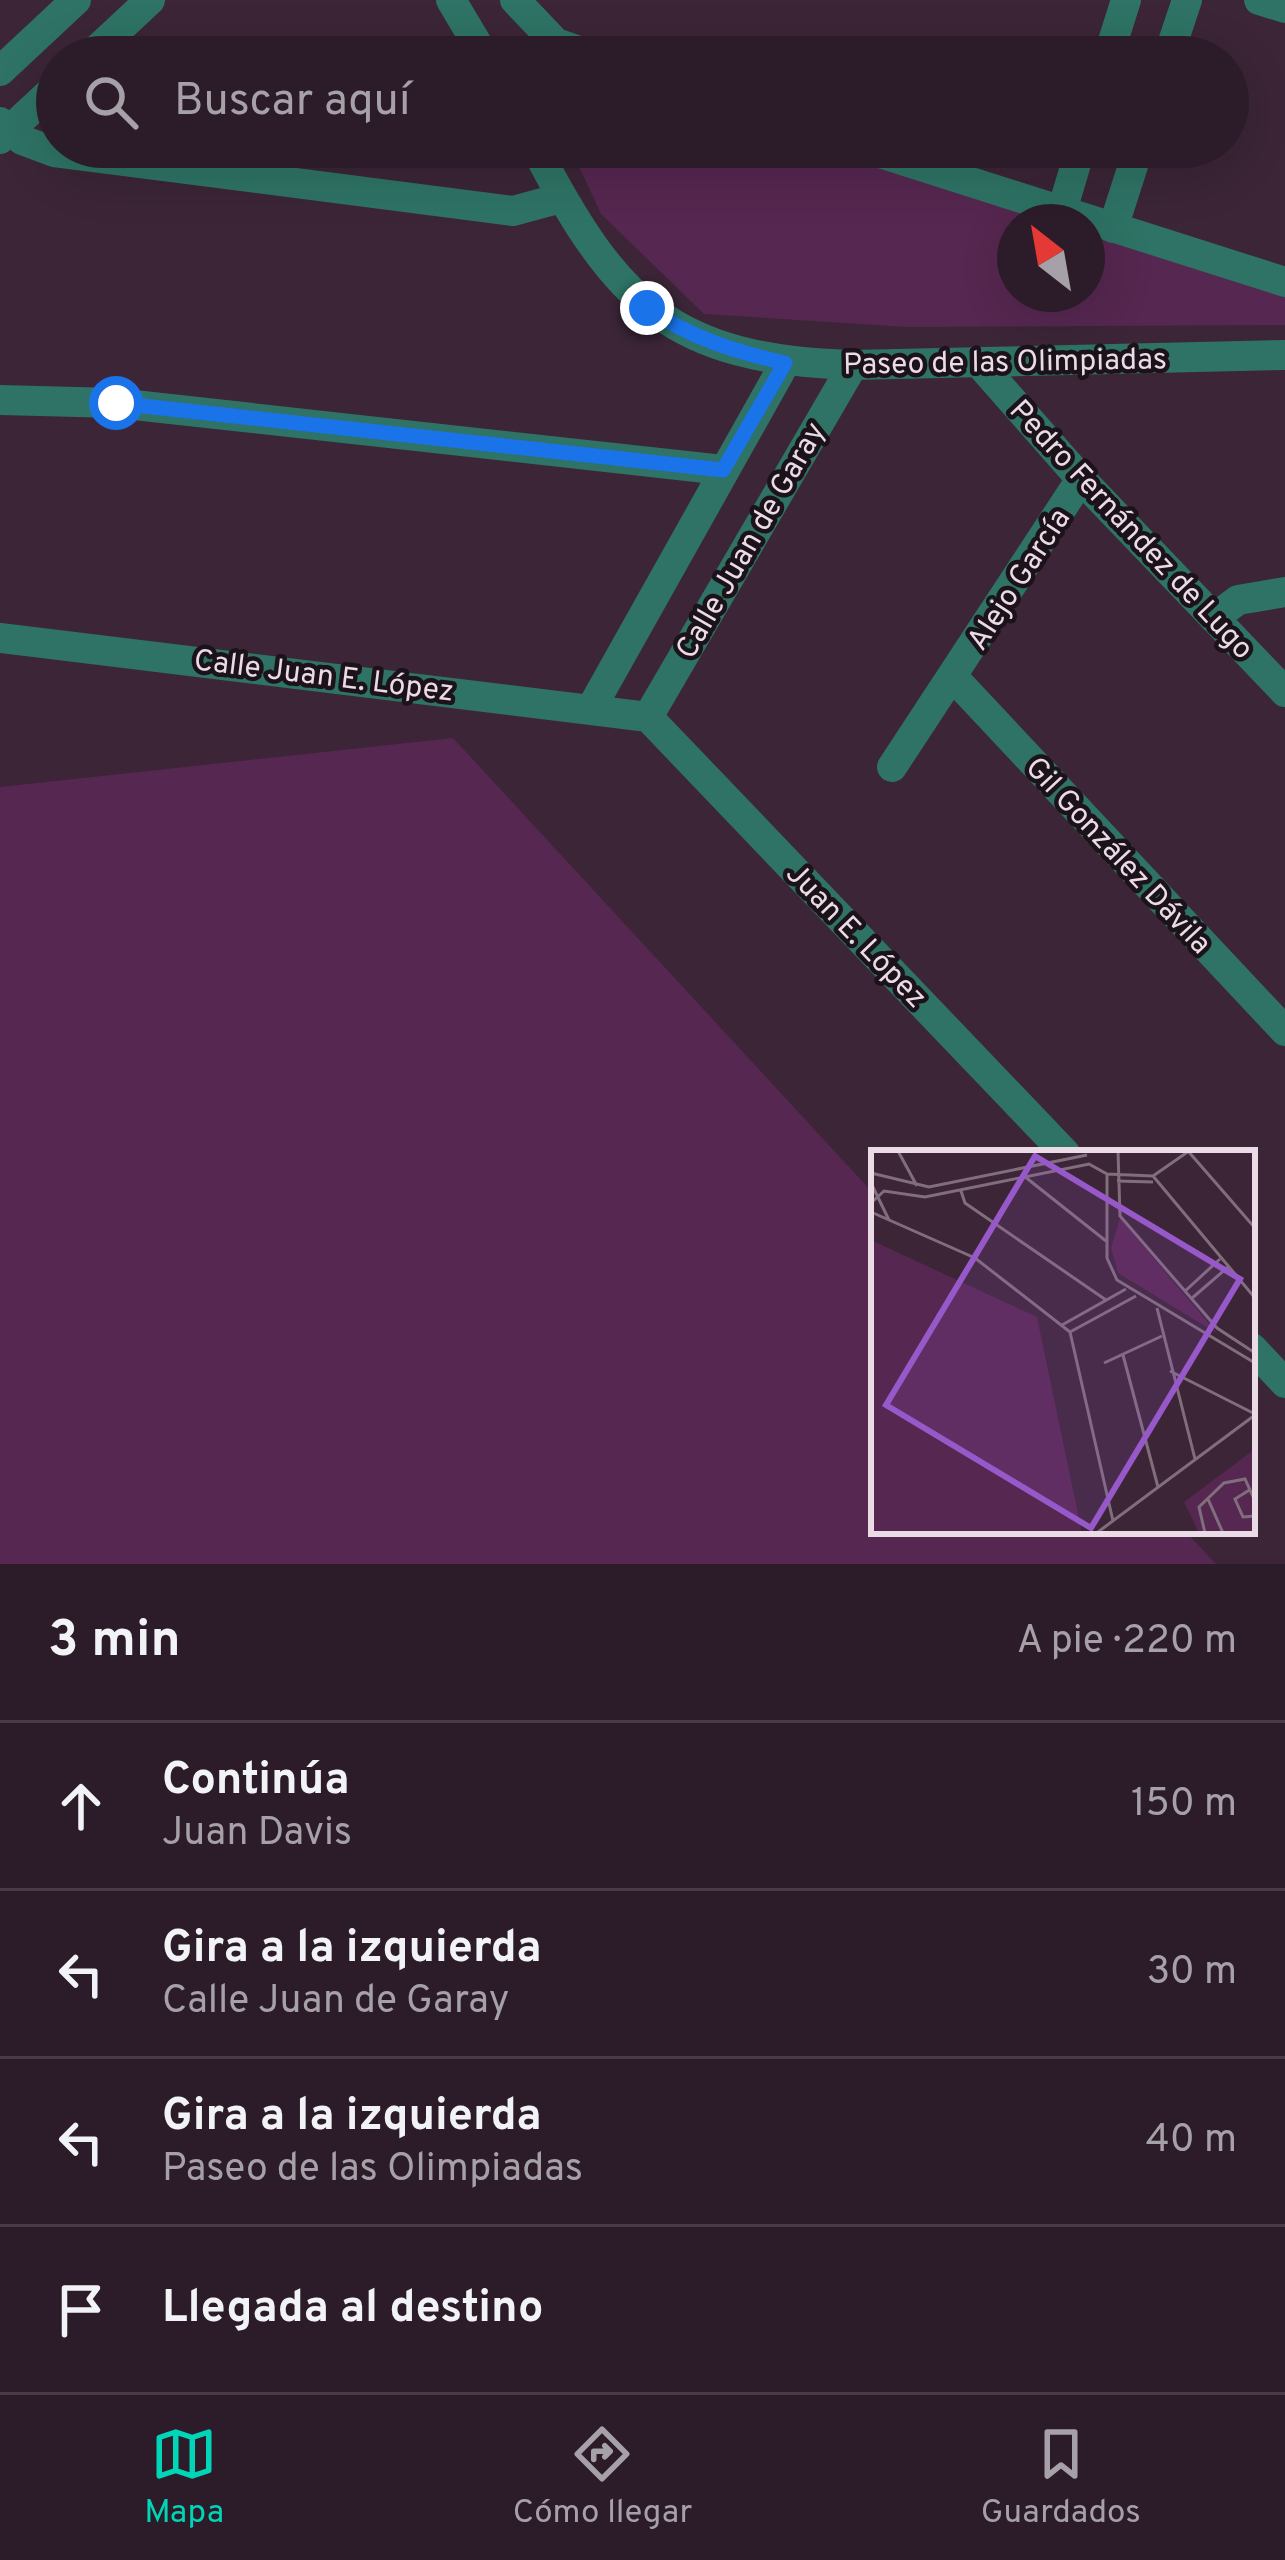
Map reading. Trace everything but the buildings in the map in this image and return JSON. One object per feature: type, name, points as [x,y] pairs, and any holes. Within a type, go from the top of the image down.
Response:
[{"type":"street","points":[[37,36],[76,0]]},
{"type":"street","points":[[111,36],[150,0]]},
{"type":"street","points":[[451,0],[472,36]]},
{"type":"street","points":[[514,0],[541,36]]},
{"type":"street","points":[[1115,36],[1126,0]]},
{"type":"street","points":[[1175,36],[1187,0]]},
{"type":"street","points":[[1259,0],[1285,8]]},
{"type":"street","points":[[0,70],[36,37]]},
{"type":"street","points":[[36,103],[3,130],[36,147]]},
{"type":"street","points":[[178,168],[513,211],[561,198]]},
{"type":"street","name":"Paseo de las Olimpiadas","points":[[546,168],[561,198],[615,273],[647,308],[683,332],[720,348],[785,363],[853,365],[1285,355]]},
{"type":"street","points":[[924,168],[1031,204]]},
{"type":"street","points":[[1064,204],[1075,168]]},
{"type":"street","points":[[1113,228],[1132,168]]},
{"type":"street","points":[[1105,226],[1285,282]]},
{"type":"street","name":"Calle Juan de Garay","points":[[592,707],[785,363]]},
{"type":"street","name":"Pedro Fernández de Lugo","points":[[980,364],[1081,479],[1285,692]]},
{"type":"street","name":"Calle Juan de Garay","points":[[648,717],[853,365]]},
{"type":"street","points":[[0,400],[116,403],[723,470]]},
{"type":"street","name":"Alejo García","points":[[892,767],[1081,479]]},
{"type":"street","points":[[658,587],[705,615]]},
{"type":"street","points":[[1214,617],[1238,600],[1285,592]]},
{"type":"street","name":"Calle Juan E. López","points":[[0,638],[648,717]]},
{"type":"street","name":"Gil González Dávila","points":[[954,678],[1285,1031]]},
{"type":"street","name":"Juan E. López","points":[[648,717],[1062,1150]]},
{"type":"street","points":[[1255,1351],[1285,1383]]},
{"type":"shaded area","points":[[580,168],[898,168],[1000,204],[997,312],[1105,312],[1105,240],[1285,296],[1285,325],[907,327],[704,314],[601,214]]},
{"type":"shaded area","points":[[453,738],[871,1191],[871,1534],[1188,1534],[1216,1564],[0,1564],[0,787]]},
{"type":"route","points":[[116,403],[723,470],[785,363],[720,348],[683,332],[647,308]]}]
